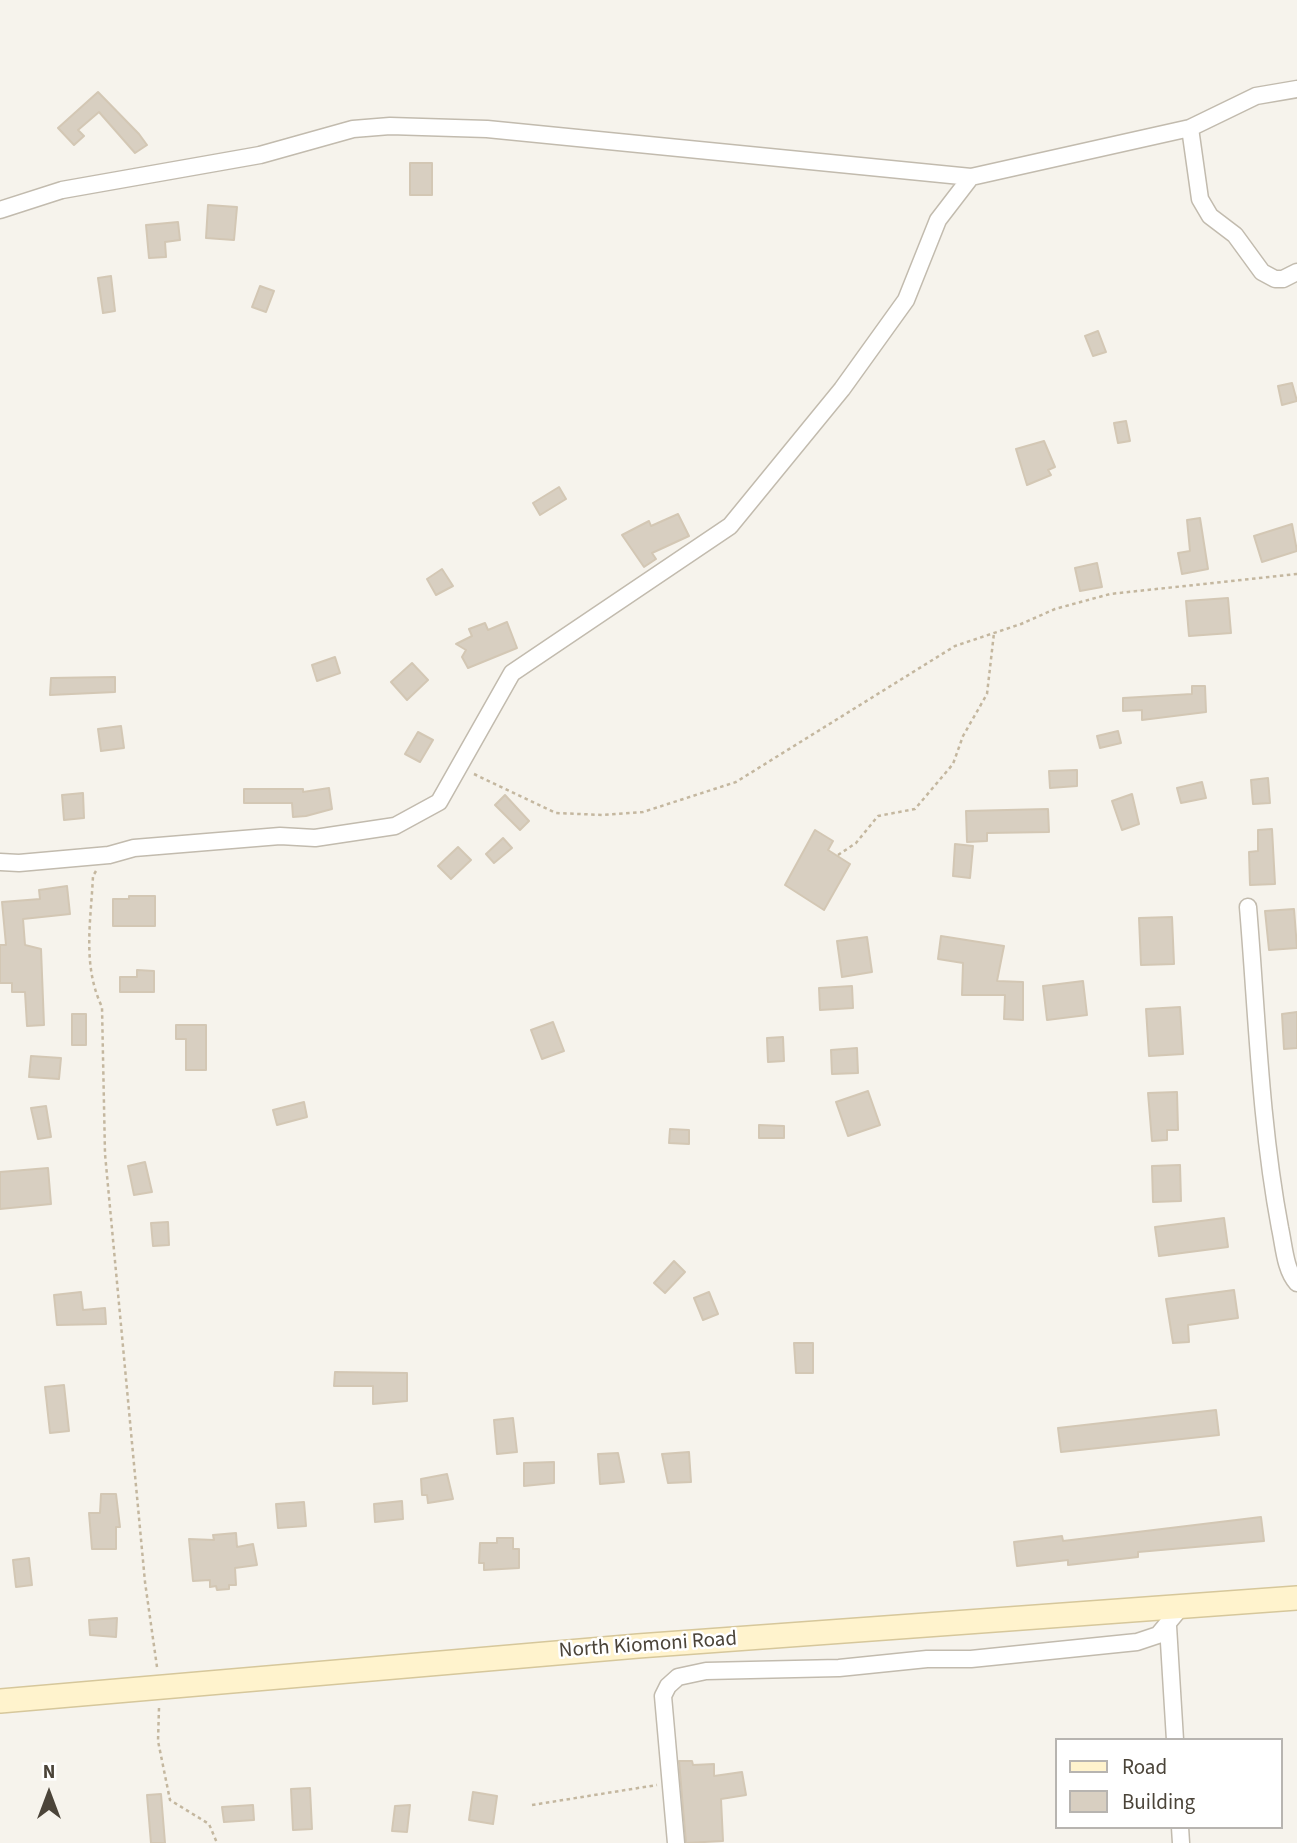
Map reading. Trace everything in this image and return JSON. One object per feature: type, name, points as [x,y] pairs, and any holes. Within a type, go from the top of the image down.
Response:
[{"type":"main road","name":"North Kiomoni Road","points":[[0,1701],[638,1646],[1297,1598]]},
{"type":"street","points":[[0,210],[62,190],[260,155],[353,129],[390,126],[487,129],[971,177],[1190,128],[1256,96],[1297,89]]},
{"type":"street","points":[[1190,128],[1200,199],[1210,216],[1235,235],[1262,272],[1275,279],[1283,279],[1297,272]]},
{"type":"street","points":[[0,862],[19,863],[108,855],[134,848],[280,836],[315,838],[395,826],[439,802],[512,673],[730,526],[842,389],[906,300],[938,220],[971,177]]},
{"type":"street","points":[[1248,907],[1260,1085],[1273,1188],[1287,1265],[1297,1283]]},
{"type":"street","points":[[676,1843],[663,1696],[668,1686],[678,1677],[706,1671],[839,1668],[928,1659],[971,1659],[1137,1642],[1158,1635],[1182,1606]]},
{"type":"street","points":[[1168,1626],[1175,1738]]},
{"type":"path","points":[[459,766],[556,813],[603,815],[643,812],[736,782],[955,646],[994,634],[1055,609],[1110,594],[1297,574]]},
{"type":"path","points":[[838,855],[856,843],[878,816],[915,809],[942,781],[987,694],[994,634]]},
{"type":"path","points":[[108,855],[93,876],[88,957],[92,986],[102,1007],[105,1154],[145,1582],[160,1686],[158,1741],[170,1800],[209,1824],[217,1843]]},
{"type":"path","points":[[532,1805],[670,1782]]},
{"type":"building","points":[[98,92],[147,145],[135,153],[99,112],[78,130],[84,136],[74,145],[58,128]]},
{"type":"building","points":[[410,163],[432,163],[432,195],[410,195]]},
{"type":"building","points":[[208,205],[237,207],[234,240],[206,238]]},
{"type":"building","points":[[178,222],[180,240],[165,242],[166,257],[149,258],[146,225]]},
{"type":"building","points":[[111,276],[115,311],[103,313],[98,278]]},
{"type":"building","points":[[260,286],[274,291],[266,312],[252,307]]},
{"type":"building","points":[[1098,331],[1106,352],[1093,356],[1085,336]]},
{"type":"building","points":[[1292,383],[1297,401],[1282,405],[1278,386]]},
{"type":"building","points":[[1126,421],[1130,441],[1118,443],[1114,423]]},
{"type":"building","points":[[1044,441],[1055,467],[1048,470],[1051,475],[1027,485],[1016,449]]},
{"type":"building","points":[[559,487],[566,499],[540,515],[533,503]]},
{"type":"building","points":[[678,514],[689,536],[652,553],[656,559],[644,567],[622,535],[649,521],[651,526]]},
{"type":"building","points":[[1200,518],[1208,569],[1182,574],[1178,553],[1190,551],[1187,520]]},
{"type":"building","points":[[1292,524],[1297,551],[1262,562],[1254,536]]},
{"type":"building","points":[[1097,563],[1102,587],[1080,591],[1075,568]]},
{"type":"building","points":[[442,569],[453,586],[436,595],[427,579]]},
{"type":"building","points":[[1228,598],[1231,633],[1189,636],[1186,601]]},
{"type":"building","points":[[507,622],[517,648],[468,668],[462,657],[466,650],[456,644],[472,636],[469,629],[485,623],[488,630]]},
{"type":"building","points":[[335,657],[340,673],[317,681],[312,665]]},
{"type":"building","points":[[412,663],[428,680],[407,700],[391,682]]},
{"type":"building","points":[[115,677],[115,692],[50,695],[51,678]]},
{"type":"building","points":[[1192,686],[1205,686],[1206,712],[1142,720],[1142,710],[1123,711],[1123,698],[1192,694]]},
{"type":"building","points":[[121,726],[124,748],[101,751],[98,729]]},
{"type":"building","points":[[1118,731],[1121,743],[1100,748],[1097,736]]},
{"type":"building","points":[[418,732],[433,740],[420,762],[405,754]]},
{"type":"building","points":[[1077,770],[1077,786],[1050,788],[1049,771]]},
{"type":"building","points":[[1268,778],[1270,803],[1253,804],[1251,780]]},
{"type":"building","points":[[1202,782],[1206,798],[1181,803],[1177,788]]},
{"type":"building","points":[[329,788],[332,809],[306,816],[293,817],[292,803],[244,803],[244,789],[303,789],[303,792]]},
{"type":"building","points":[[83,793],[84,818],[64,820],[62,795]]},
{"type":"building","points":[[1132,794],[1139,824],[1122,830],[1112,801]]},
{"type":"building","points":[[505,795],[529,821],[520,830],[495,805]]},
{"type":"building","points":[[1048,809],[1049,832],[987,833],[987,841],[967,842],[966,811]]},
{"type":"building","points":[[1272,829],[1275,884],[1250,885],[1249,852],[1258,851],[1258,830]]},
{"type":"building","points":[[815,830],[833,841],[828,850],[850,864],[824,910],[785,885]]},
{"type":"building","points":[[503,838],[512,848],[494,863],[486,854]]},
{"type":"building","points":[[955,844],[973,846],[970,878],[953,876]]},
{"type":"building","points":[[458,847],[471,860],[451,879],[438,866]]},
{"type":"building","points":[[67,886],[70,914],[23,919],[25,945],[41,949],[44,1025],[27,1026],[25,992],[12,992],[12,983],[0,983],[0,945],[6,945],[2,902],[40,899],[39,890]]},
{"type":"building","points":[[129,896],[155,896],[155,926],[113,926],[113,899],[129,899]]},
{"type":"building","points":[[1294,909],[1297,948],[1269,950],[1265,911]]},
{"type":"building","points":[[1172,917],[1174,964],[1141,965],[1139,918]]},
{"type":"building","points":[[941,936],[1004,946],[997,981],[1023,982],[1023,1020],[1004,1019],[1005,995],[962,995],[963,963],[938,959]]},
{"type":"building","points":[[867,937],[872,972],[842,977],[837,941]]},
{"type":"building","points":[[137,970],[154,971],[154,992],[120,992],[120,977],[137,977]]},
{"type":"building","points":[[1083,981],[1087,1015],[1047,1020],[1043,986]]},
{"type":"building","points":[[852,986],[853,1008],[820,1010],[819,988]]},
{"type":"building","points":[[1180,1007],[1183,1054],[1149,1056],[1146,1009]]},
{"type":"building","points":[[1297,1012],[1297,1048],[1284,1049],[1282,1014]]},
{"type":"building","points":[[72,1014],[86,1014],[86,1045],[72,1045]]},
{"type":"building","points":[[553,1022],[564,1051],[542,1059],[531,1030]]},
{"type":"building","points":[[176,1025],[206,1025],[206,1070],[186,1070],[186,1039],[176,1039]]},
{"type":"building","points":[[783,1037],[784,1061],[768,1062],[767,1038]]},
{"type":"building","points":[[857,1048],[858,1073],[832,1074],[831,1050]]},
{"type":"building","points":[[31,1056],[61,1058],[59,1079],[29,1077]]},
{"type":"building","points":[[868,1091],[880,1125],[848,1136],[836,1102]]},
{"type":"building","points":[[1177,1092],[1178,1130],[1167,1130],[1167,1140],[1152,1141],[1148,1093]]},
{"type":"building","points":[[304,1102],[307,1117],[277,1125],[273,1110]]},
{"type":"building","points":[[46,1106],[51,1137],[38,1139],[31,1108]]},
{"type":"building","points":[[759,1125],[784,1126],[784,1138],[759,1138]]},
{"type":"building","points":[[670,1129],[689,1130],[689,1144],[669,1143]]},
{"type":"building","points":[[145,1162],[152,1192],[134,1195],[128,1166]]},
{"type":"building","points":[[1180,1165],[1181,1201],[1153,1202],[1152,1166]]},
{"type":"building","points":[[48,1168],[51,1204],[0,1209],[0,1172]]},
{"type":"building","points":[[1224,1218],[1228,1247],[1159,1256],[1155,1227]]},
{"type":"building","points":[[168,1222],[169,1245],[153,1246],[151,1223]]},
{"type":"building","points":[[674,1261],[685,1272],[665,1293],[654,1283]]},
{"type":"building","points":[[1234,1290],[1238,1318],[1188,1325],[1189,1342],[1173,1343],[1166,1299]]},
{"type":"building","points":[[81,1292],[83,1310],[105,1308],[106,1324],[57,1325],[54,1295]]},
{"type":"building","points":[[709,1292],[718,1314],[703,1320],[694,1298]]},
{"type":"building","points":[[794,1343],[813,1343],[813,1373],[796,1373]]},
{"type":"building","points":[[335,1372],[407,1373],[407,1401],[373,1404],[373,1386],[334,1386]]},
{"type":"building","points":[[64,1385],[69,1431],[50,1433],[45,1387]]},
{"type":"building","points":[[1216,1410],[1219,1435],[1061,1452],[1058,1428]]},
{"type":"building","points":[[513,1418],[517,1452],[497,1454],[494,1420]]},
{"type":"building","points":[[689,1452],[691,1482],[668,1483],[662,1454]]},
{"type":"building","points":[[618,1453],[624,1482],[600,1484],[598,1454]]},
{"type":"building","points":[[554,1462],[554,1483],[524,1486],[524,1463]]},
{"type":"building","points":[[447,1474],[453,1499],[428,1503],[427,1495],[422,1495],[421,1479]]},
{"type":"building","points":[[101,1494],[116,1494],[120,1527],[116,1527],[116,1549],[92,1549],[89,1513],[100,1513]]},
{"type":"building","points":[[402,1501],[403,1519],[375,1522],[374,1504]]},
{"type":"building","points":[[304,1502],[306,1526],[278,1528],[276,1504]]},
{"type":"building","points":[[1261,1517],[1264,1541],[1138,1552],[1138,1557],[1068,1565],[1068,1560],[1017,1566],[1014,1542],[1062,1536],[1063,1541]]},
{"type":"building","points":[[236,1533],[237,1547],[253,1544],[257,1565],[235,1568],[236,1585],[229,1585],[229,1589],[217,1590],[216,1586],[210,1587],[210,1580],[193,1581],[189,1539],[214,1540],[213,1535]]},
{"type":"building","points":[[497,1538],[513,1538],[513,1549],[519,1549],[519,1568],[484,1570],[484,1563],[479,1563],[480,1543],[497,1543]]},
{"type":"building","points":[[29,1558],[32,1585],[16,1587],[13,1560]]},
{"type":"building","points":[[117,1618],[116,1637],[90,1635],[89,1620]]},
{"type":"building","points":[[679,1761],[692,1761],[693,1765],[714,1764],[714,1776],[742,1772],[746,1795],[721,1799],[723,1841],[686,1843]]},
{"type":"building","points":[[310,1788],[312,1829],[293,1830],[291,1789]]},
{"type":"building","points":[[473,1792],[497,1796],[493,1824],[469,1820]]},
{"type":"building","points":[[161,1794],[165,1843],[151,1843],[147,1795]]},
{"type":"building","points":[[253,1805],[254,1820],[224,1822],[222,1807]]},
{"type":"building","points":[[410,1805],[407,1832],[392,1831],[395,1806]]}]
